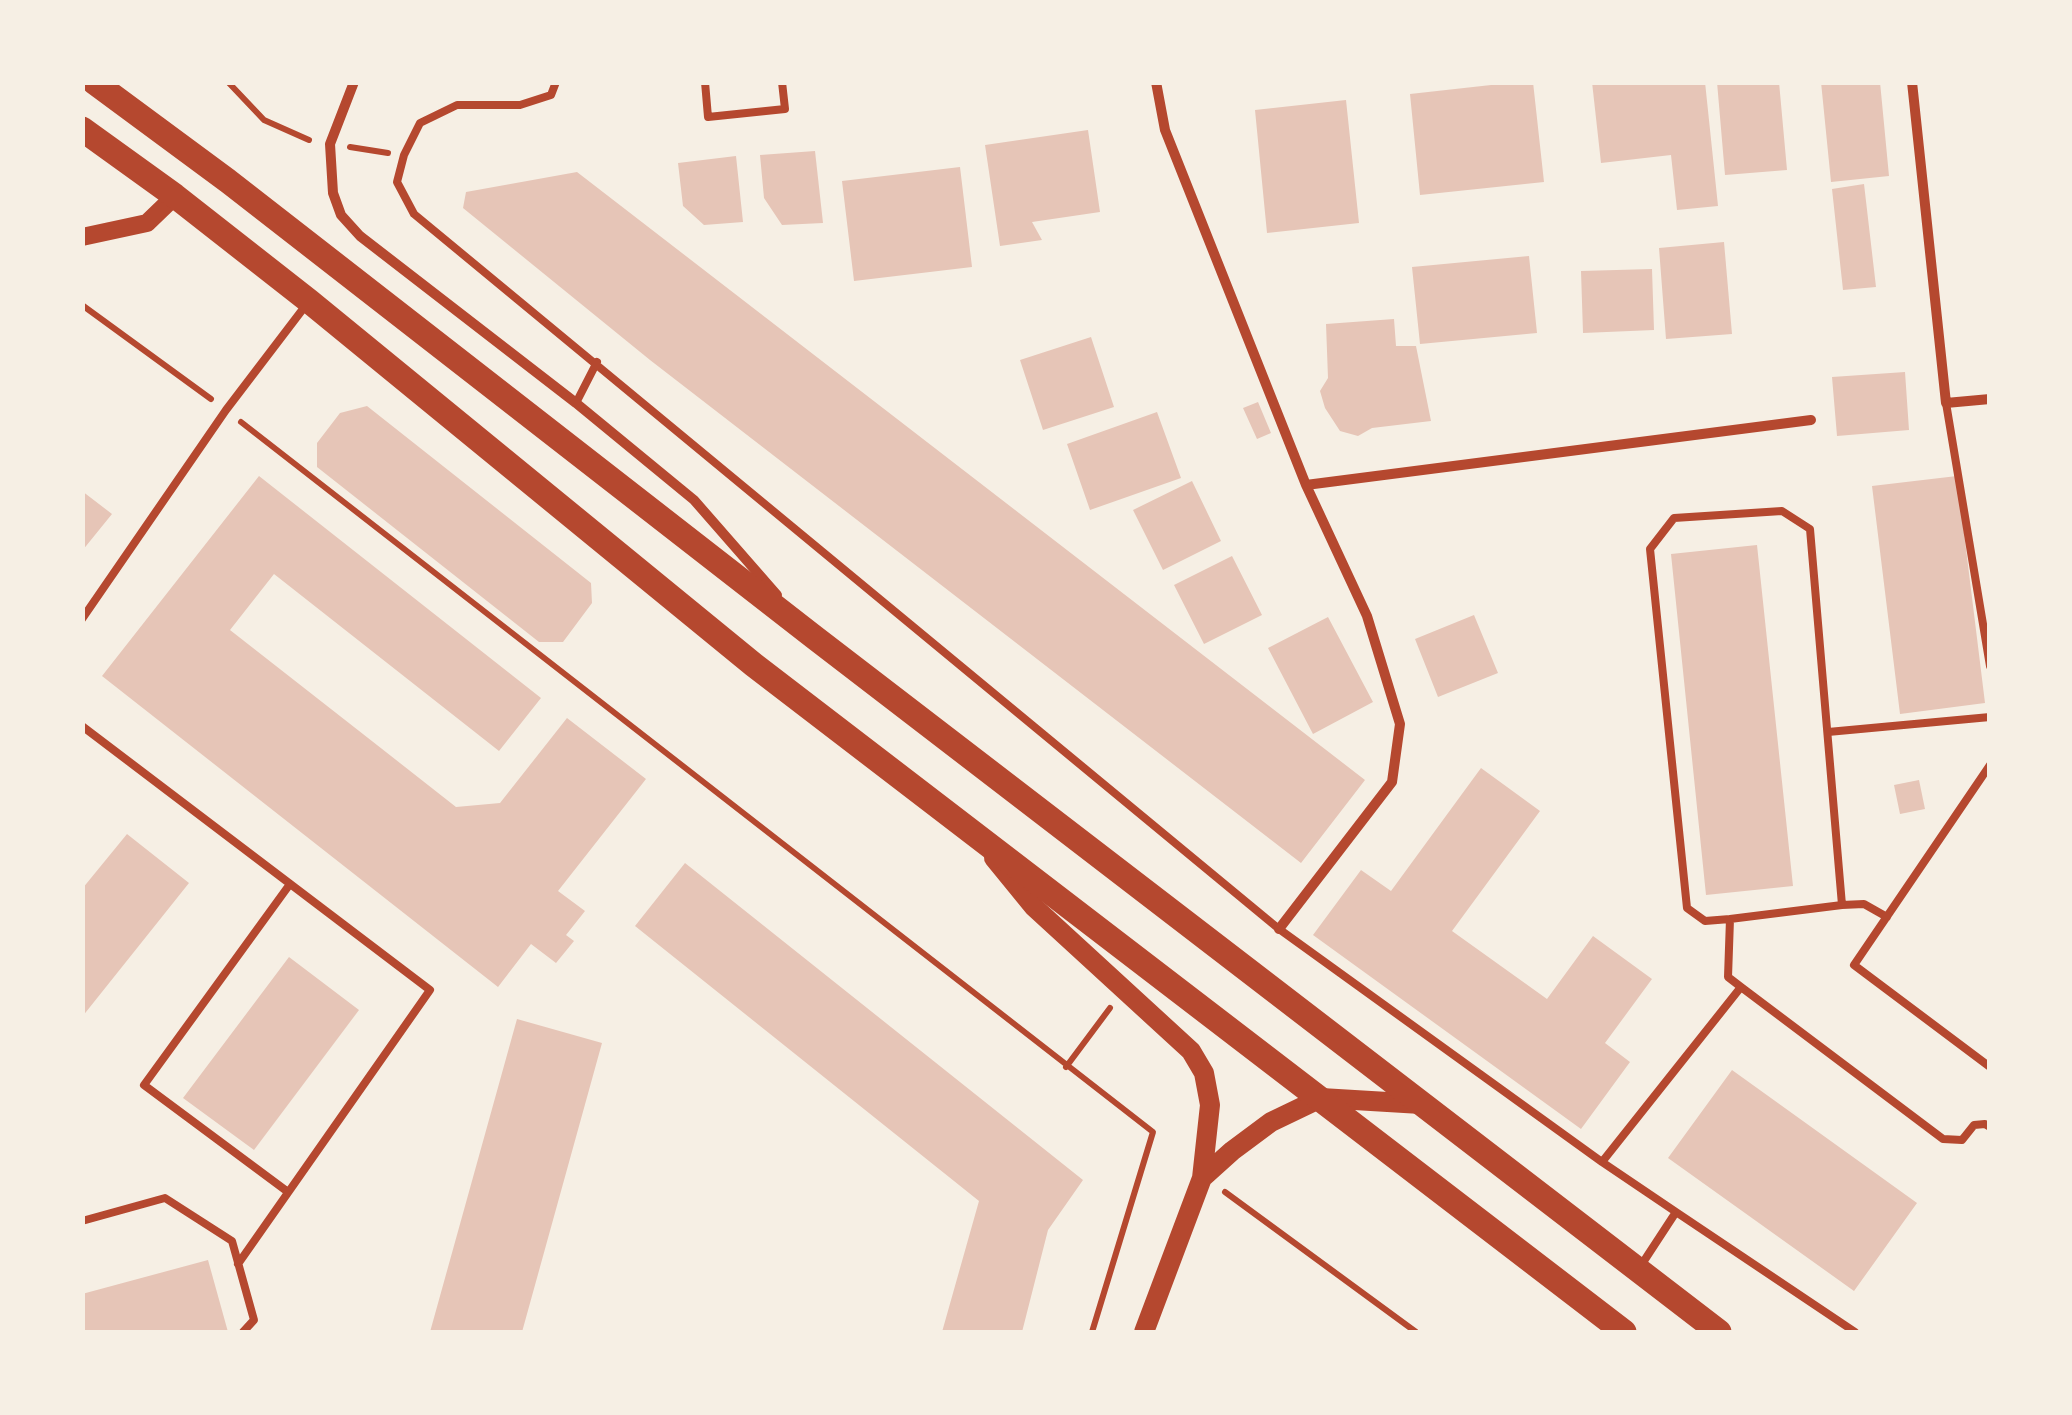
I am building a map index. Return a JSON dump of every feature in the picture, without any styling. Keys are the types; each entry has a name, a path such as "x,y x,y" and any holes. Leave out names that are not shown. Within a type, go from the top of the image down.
{"main road":[{"path":"94,82 1719,1332"},
{"path":"82,129 176,196 309,301 754,665 1624,1332"},
{"path":"176,196 202,162"},
{"path":"977,837 1034,906 1191,1051 1204,1073 1210,1105 1209,1182"},
{"path":"1144,1332 1209,1182 1271,1122 1321,1098 1421,1104"}],"street":[{"path":"354,82 330,144 331,181 342,214 360,236 694,500 814,638"},
{"path":"1156,82 1165,130 1306,485 1367,616 1400,724 1392,782 1279,929"},
{"path":"1912,82 1946,403 1990,399"},
{"path":"82,237 146,223 176,196"},
{"path":"1306,485 1810,420"}],"lane":[{"path":"556,82 551,95 520,105 458,105 420,123 404,155 397,182 414,214 1279,929 1602,1162 1855,1332"},
{"path":"705,82 708,116 785,109 782,82"},
{"path":"82,619 226,410 309,301"},
{"path":"576,403 597,362"},
{"path":"1946,403 1990,666"},
{"path":"1842,905 1810,529 1782,511 1674,518 1650,549 1688,908 1706,921 1864,904 1886,917"},
{"path":"1828,732 1990,717"},
{"path":"82,726 430,990 238,1264"},
{"path":"1990,765 1854,965 1990,1068"},
{"path":"288,1192 144,1085 290,884"},
{"path":"1730,919 1728,977 1943,1139 1962,1140 1974,1126 1990,1127"},
{"path":"1602,1162 1741,987"},
{"path":"82,1220 165,1198 232,1242 254,1320 243,1332"},
{"path":"1637,1270 1676,1212"}],"path":[{"path":"82,305 226,410 1153,1132 1092,1332"},
{"path":"1209,1182 1416,1332"}],"building":[{"path":"1533,82 1544,182 1420,195 1410,94"},
{"path":"1592,82 1705,82 1718,206 1677,210 1671,155 1601,163"},
{"path":"1717,82 1779,82 1787,170 1725,175"},
{"path":"1821,82 1880,82 1889,176 1831,182"},
{"path":"1346,100 1359,223 1267,233 1255,110"},
{"path":"1088,130 1100,212 1032,222 1042,240 1000,246 985,145"},
{"path":"815,151 823,223 782,225 764,198 760,155"},
{"path":"736,156 743,222 704,225 683,206 678,163"},
{"path":"960,167 972,267 854,281 842,181"},
{"path":"577,172 1365,780 1301,863 650,360 463,208 466,192"},
{"path":"1864,184 1876,287 1843,290 1832,189"},
{"path":"1724,242 1732,334 1666,339 1659,248"},
{"path":"1529,256 1537,333 1420,344 1412,267"},
{"path":"1652,269 1654,330 1583,333 1581,271"},
{"path":"1394,319 1396,346 1416,346 1431,421 1372,428 1358,436 1340,431 1325,408 1320,391 1328,378 1326,324"},
{"path":"1091,337 1114,407 1043,430 1020,360"},
{"path":"1905,372 1909,430 1837,436 1832,377"},
{"path":"1258,402 1271,433 1257,439 1243,408"},
{"path":"367,406 591,583 592,603 563,642 539,642 317,467 317,443 340,413"},
{"path":"1157,412 1181,478 1090,510 1067,444"},
{"path":"259,476 541,698 499,751 274,574 230,630 456,807 500,803 567,718 646,779 558,891 585,911 566,935 574,941 556,963 531,944 498,987 102,676"},
{"path":"1957,476 1985,703 1900,714 1872,486"},
{"path":"1192,481 1221,541 1163,570 1133,510"},
{"path":"82,491 112,514 82,551"},
{"path":"1757,545 1793,886 1706,895 1671,554"},
{"path":"1232,556 1262,615 1204,644 1174,585"},
{"path":"1474,615 1498,673 1438,697 1415,639"},
{"path":"1328,617 1373,702 1313,734 1268,648"},
{"path":"1481,768 1540,811 1452,931 1547,999 1593,936 1652,979 1605,1043 1630,1062 1581,1129 1313,935 1361,870 1391,891"},
{"path":"1919,780 1925,809 1900,814 1894,785"},
{"path":"127,834 189,883 82,1017 82,889"},
{"path":"685,863 1083,1180 1048,1230 1022,1332 942,1332 979,1201 635,926"},
{"path":"289,957 359,1010 254,1150 183,1098"},
{"path":"517,1019 602,1043 522,1332 430,1332"},
{"path":"1732,1070 1917,1203 1854,1291 1668,1158"},
{"path":"208,1260 228,1332 82,1332 82,1294"}]}
